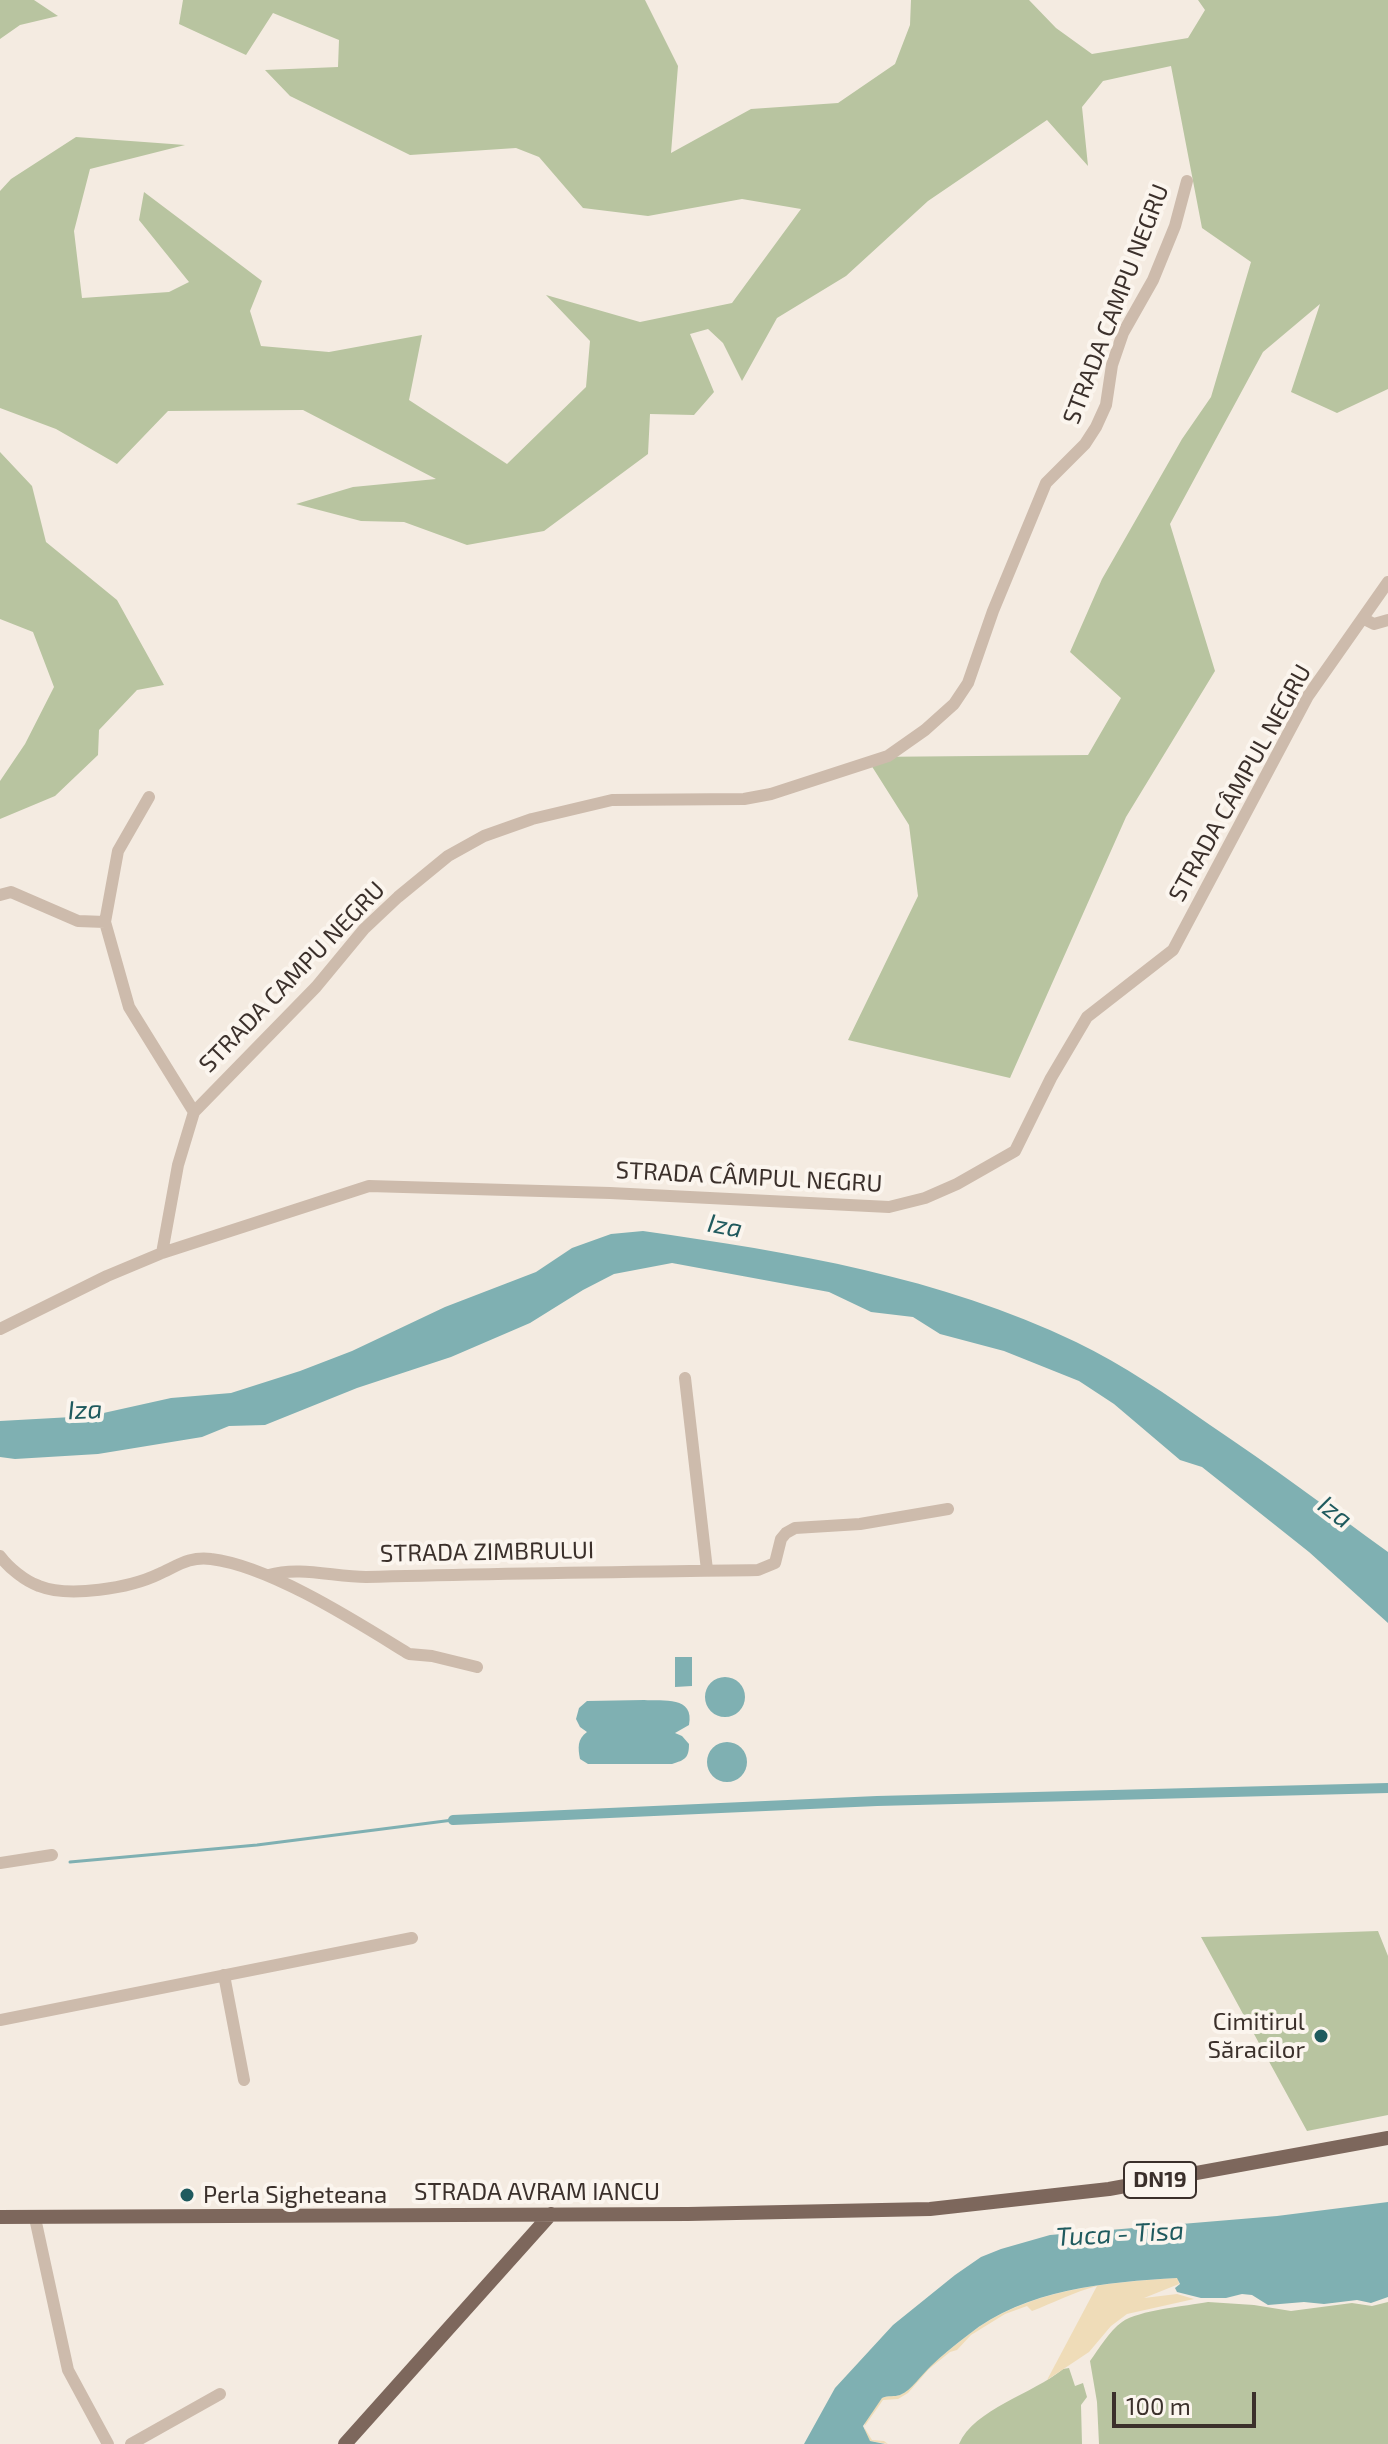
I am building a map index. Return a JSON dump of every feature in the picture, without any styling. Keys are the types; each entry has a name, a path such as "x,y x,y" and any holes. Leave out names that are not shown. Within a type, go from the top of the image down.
{"main road":[{"name":"STRADA AVRAM IANCU","path":"0,2217 930,2209 1109,2189 1388,2138"},
{"path":"345,2444 551,2214"}],"street":[{"name":"STRADA CAMPU NEGRU","path":"162,1253 178,1165 194,1112 316,987 364,929 448,856 532,819 612,800 744,799 771,794 888,756 925,730 954,704 968,683 993,611 1046,483 1085,444 1106,405 1112,365 1123,333 1153,280 1175,226 1187,181"},
{"name":"STRADA CÂMPUL NEGRU","path":"0,1329 107,1276 162,1253 369,1186 610,1193 889,1207 925,1198 957,1184 1015,1151 1051,1078 1087,1017 1173,950 1308,696 1388,582"},
{"path":"1364,619 1374,624 1388,620"},
{"name":"STRADA CAMPU NEGRU","path":"149,797 118,851 105,922 129,1007 194,1112"},
{"path":"0,895 11,892 78,921 105,922"},
{"path":"685,1378 707,1570"},
{"name":"STRADA ZIMBRULUI","path":"269,1575 283,1571 361,1577 758,1570 775,1563 781,1539 795,1528 860,1524 948,1509"},
{"name":"STRADA ZIMBRULUI","path":"0,1556 28,1579 50,1589 103,1589 131,1585 196,1558 224,1561 269,1575 409,1654 477,1667"},
{"path":"0,1863 52,1855"},
{"path":"0,2020 412,1938"},
{"path":"224,1975 244,2080"},
{"path":"35,2218 68,2370 108,2444"},
{"path":"131,2444 220,2394"}],"green space":[{"path":"0,0 34,0 58,16 20,25 0,39"},
{"path":"183,0 645,0 678,66 671,153 751,109 838,103 895,64 910,25 911,0 1029,0 1056,28 1092,54 1188,38 1205,10 1198,0 1388,0 1388,389 1337,413 1291,392 1320,304 1263,352 1170,524 1215,671 1126,817 1010,1078 848,1040 918,896 909,825 866,757 1088,755 1121,698 1070,652 1102,579 1182,439 1211,397 1251,262 1202,228 1171,66 1103,81 1082,107 1088,166 1047,120 928,201 846,276 777,318 742,381 723,343 708,329 690,334 714,392 694,415 650,414 648,454 544,531 467,545 404,522 361,521 296,504 353,487 436,479 303,410 168,411 117,464 56,429 0,408 0,191 11,179 76,137 185,145 90,169 74,231 82,298 169,292 189,282 139,220 144,192 262,281 250,311 261,346 329,352 422,335 409,400 507,464 586,387 590,341 546,295 640,322 732,303 801,209 742,199 648,216 583,208 539,157 516,148 410,155 290,96 265,70 338,67 339,40 273,13 246,55 179,24"},
{"path":"0,452 32,486 46,542 117,600 164,685 137,690 99,730 98,755 55,796 0,819 0,781 25,744 54,687 33,632 0,619"},
{"name":"Cimitirul Săracilor","path":"1378,1931 1388,1956 1388,2115 1307,2131 1201,1937"},
{"path":"1208,2302 1291,2311 1352,2303 1372,2306 1388,2302 1388,2444 1099,2444 1097,2402 1090,2361 1104,2340 1130,2318 1151,2311"},
{"path":"1069,2368 1075,2386 1083,2383 1087,2397 1081,2405 1082,2444 959,2444 977,2421 991,2411"}],"sand":[{"path":"1178,2278 1179,2284 1144,2298 1177,2294 1194,2299 1127,2314 1111,2326 1089,2352 1047,2380 1097,2286 1032,2311 1027,2306 1005,2314 971,2335 957,2350 929,2369 908,2393 898,2399 883,2400 865,2426 870,2413 882,2398 904,2393 931,2365 968,2335 1015,2307 1096,2286"},
{"path":"865,2428 872,2440 888,2444 870,2441"}],"water":[{"path":"643,1231 809,1258 919,1284 1025,1319 1094,1351 1178,1403 1388,1552 1388,1623 1309,1552 1202,1467 1180,1460 1114,1404 1079,1381 1004,1351 940,1334 913,1317 871,1312 829,1292 672,1263 614,1274 530,1323 451,1357 357,1388 265,1425 229,1426 202,1437 98,1454 15,1459 0,1457 0,1421 90,1416 171,1398 231,1393 352,1351 445,1307 536,1272 572,1248 611,1234"},
{"path":"675,1657 692,1657 692,1686 675,1687"},
{"path":"725,1677 739,1683 745,1697 739,1711 725,1717 711,1711 705,1697 711,1683"},
{"path":"587,1701 676,1702 687,1709 689,1725 675,1733 689,1744 685,1758 672,1764 588,1764 580,1759 579,1744 587,1732 576,1719 579,1708"},
{"path":"727,1742 741,1748 747,1762 741,1776 727,1782 713,1776 707,1762 713,1748"},
{"name":"Тиса - Tisa","path":"1388,2202 1388,2297 1371,2303 1357,2300 1268,2305 1252,2295 1201,2298 1177,2292 1175,2288 1180,2284 1177,2278 1123,2282 1068,2291 1015,2307 990,2320 944,2354 904,2393 882,2398 863,2426 870,2441 885,2444 804,2444 835,2388 893,2325 981,2257 1050,2235 1277,2216"}],"waterway":[{"path":"453,1820 877,1801 1388,1788"},
{"path":"70,1862 257,1845 453,1820"}],"place":[{"name":"Cimitirul Săracilor","path":"1321,2036"},
{"name":"Perla Sigheteana","path":"187,2195"}],"water label":[{"name":"Iza","path":"725,1226"},
{"name":"Iza","path":"85,1410"},
{"name":"Iza","path":"1335,1512"}]}
